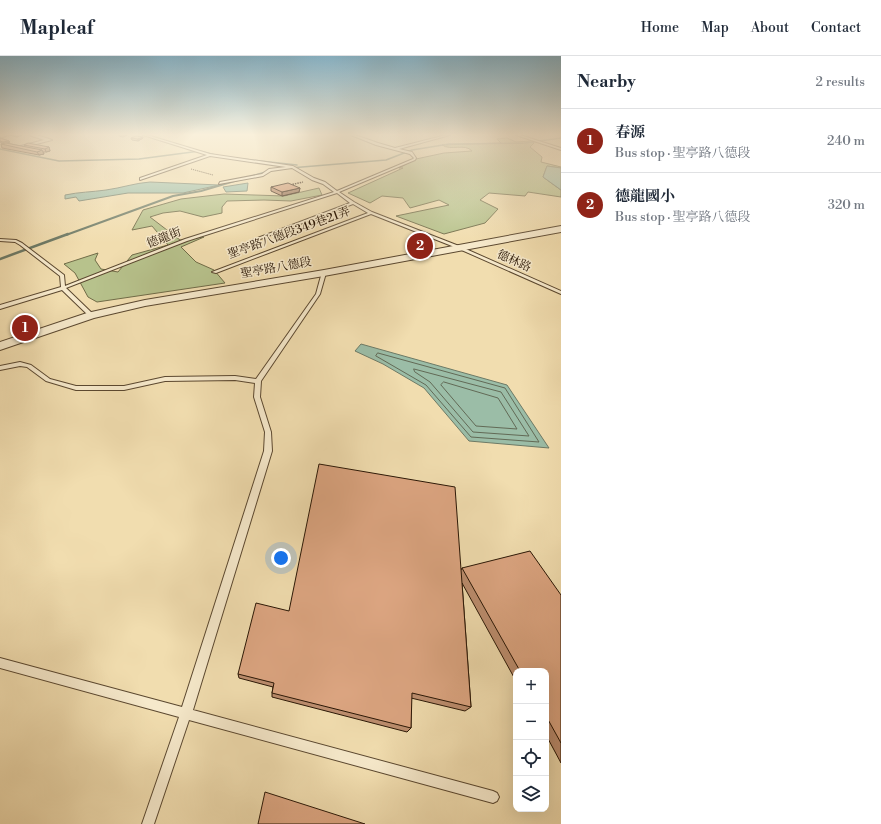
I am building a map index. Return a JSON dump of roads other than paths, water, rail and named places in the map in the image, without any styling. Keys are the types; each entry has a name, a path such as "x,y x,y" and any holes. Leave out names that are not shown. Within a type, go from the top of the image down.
{"street":[{"name":"聖亭路八德段","path":"0,346 91,315 145,303 324,273 561,229"}],"lane":[{"path":"141,179 166,171"},
{"path":"220,183 262,175 269,171"},
{"name":"德林路","path":"300,171 313,179 324,183 353,203 371,213 458,247 561,293"},
{"name":"德龍街","path":"0,307 63,288 186,240 336,192 388,171"},
{"path":"254,240 353,203"},
{"name":"聖亭路八德段349巷21弄","path":"214,272 371,213"},
{"path":"0,240 16,241 62,276 63,288 91,315"},
{"path":"148,824 186,713 268,451 268,432 257,397 258,381 318,294 324,273"},
{"path":"0,368 20,364 29,366 48,380 76,388 124,388 165,379 235,378 258,381"},
{"path":"0,663 493,796"}],"water":[{"path":"545,171 561,171 561,190 543,177"},
{"path":"150,182 219,185 183,193 128,193 79,201 76,197 65,199 65,195 75,193 106,190"},
{"path":"248,183 247,191 226,192 223,187"},
{"path":"361,344 507,385 549,448 469,441 424,388 383,364 355,351"}],"waterway":[{"path":"245,178 269,171"},
{"path":"66,235 173,196 201,191 238,180"},
{"path":"0,259 68,234"}],"place":[{"name":"德龍國小","path":"420,246"},
{"name":"春源","path":"25,328"}]}
